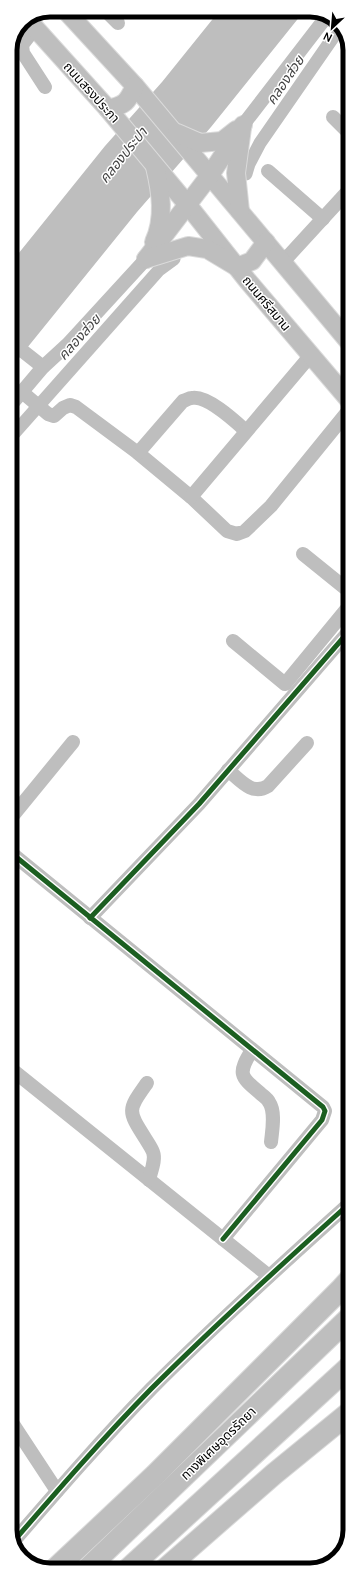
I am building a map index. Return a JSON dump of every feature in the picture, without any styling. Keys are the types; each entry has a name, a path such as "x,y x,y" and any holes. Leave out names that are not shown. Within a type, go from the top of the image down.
{"highway":[{"path":"61,1563 155,1475 343,1288"},
{"name":"ทางพิเศษอุดรรัถยา","path":"93,1563 343,1324"},
{"path":"135,1563 343,1372"},
{"path":"172,1563 274,1474 343,1418"}],"main road":[{"path":"77,17 174,131 196,148 210,175 343,335"},
{"name":"ถนนสรงประภา","path":"31,24 108,109 154,164 164,185 187,204"},
{"path":"108,109 122,106 129,98 140,91"},
{"path":"196,148 222,141 242,125"},
{"path":"146,259 210,175 242,125"},
{"path":"240,211 236,173 242,125"},
{"path":"146,259 157,235 164,185"},
{"name":"ถนนศรีสมาน","path":"187,204 237,267 343,392"},
{"path":"146,259 188,246 207,249 237,267 252,261 266,242"}],"street":[{"path":"112,17 118,23"},
{"path":"31,24 22,45 23,53 44,87"},
{"path":"242,125 331,24"},
{"path":"333,117 343,127"},
{"path":"268,171 323,219"},
{"path":"283,262 343,197"},
{"path":"32,401 43,367 68,344 146,259"},
{"path":"17,347 43,367"},
{"path":"191,497 311,356"},
{"path":"138,453 183,401 193,397 203,399 223,411 246,431"},
{"path":"17,404 32,401"},
{"path":"32,401 48,414 54,416 63,408 70,405 76,407 138,453 191,497 227,531 237,534 245,531 270,506 343,418"},
{"path":"303,554 343,586"},
{"path":"233,641 285,684 343,614"},
{"path":"90,918 199,804 343,638"},
{"path":"17,810 73,742"},
{"path":"228,770 250,788 262,790 268,786 308,743"},
{"path":"17,858 323,1107 325,1111 322,1120 223,1239"},
{"path":"252,1050 242,1068 242,1075 249,1084 270,1103 272,1111 271,1142"},
{"path":"17,1074 269,1276"},
{"path":"147,1083 134,1102 132,1108 133,1120 154,1153 150,1180"},
{"path":"18,1536 57,1491 150,1390 269,1276 343,1209"},
{"path":"17,1430 57,1491"}],"water":[{"name":"คลองประปา","path":"214,17 299,17 211,127 137,212 17,360 17,255 105,146 162,82"}],"waterway":[{"name":"คลองส่วย","path":"246,174 249,164 260,143 337,31"},
{"name":"คลองส่วย","path":"17,430 159,270 174,259"}],"cycle path":[{"path":"90,918 199,804 343,638"},
{"path":"17,858 323,1107 325,1111 322,1120 223,1239"},
{"path":"18,1536 98,1445 151,1389 249,1295 343,1209"}]}
